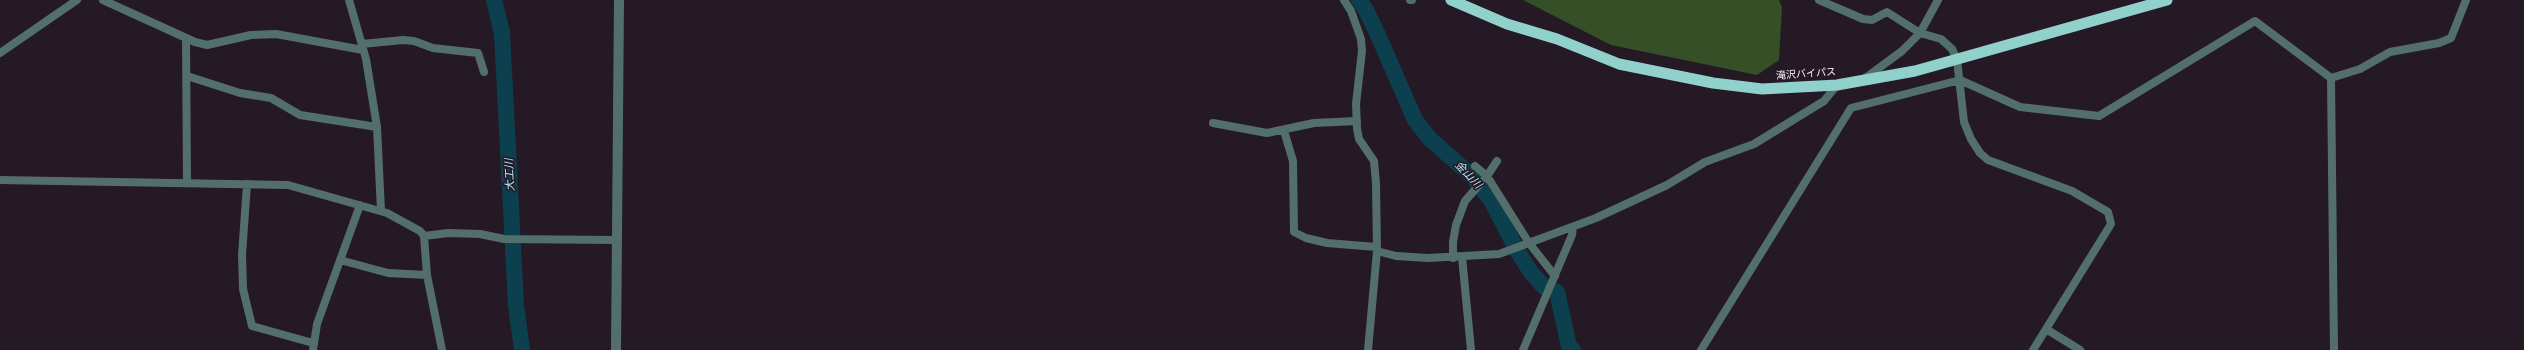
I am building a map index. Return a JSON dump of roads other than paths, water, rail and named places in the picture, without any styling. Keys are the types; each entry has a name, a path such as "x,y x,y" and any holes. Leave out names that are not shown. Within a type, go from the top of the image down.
{"highway":[{"name":"滝沢バイパス","path":"1451,0 1507,24 1557,39 1619,64 1713,84 1762,88 1837,85 1861,82 1957,60 2166,0"}],"street":[{"path":"103,0 207,46 251,35 276,34 362,47 403,40 414,41 433,48 478,53 484,72"},
{"path":"349,0 362,47 377,127 381,211"},
{"path":"616,350 619,0"},
{"path":"1344,0 1351,11 1361,39 1362,51 1356,104 1359,139 1375,166 1377,249 1368,350"},
{"path":"1819,0 1863,19 1872,20 1887,12 1920,33 1941,39 1952,49 1957,60 1960,80 1960,101 1964,122 1971,139 1980,152 1988,160 2072,191 2108,212 2111,217 2111,224 2033,350"},
{"path":"1861,82 1902,51 1920,33 1938,0"},
{"path":"2331,78 2360,69 2390,52 2439,43 2451,38 2466,0"},
{"path":"0,53 74,1"},
{"path":"1701,350 1851,108 1960,80 2020,107 2099,116 2255,21 2331,78"},
{"path":"186,38 187,182"},
{"path":"187,76 240,92 271,98 300,115 377,127"},
{"path":"2331,78 2334,350"},
{"path":"1284,131 1293,161 1294,232 1310,240 1327,244 1377,249 1410,258 1500,254 1573,227 1667,185 1705,162 1760,140 1824,101 1837,85"},
{"path":"1213,123 1256,133 1284,131 1314,123 1357,121"},
{"path":"1471,350 1457,257 1453,242 1456,225 1465,200 1487,176 1497,161"},
{"path":"1475,166 1487,176 1529,244 1555,276"},
{"path":"0,180 187,182 296,186 381,211 420,231 424,236 427,275 442,350"},
{"path":"247,184 242,255 243,289 252,326 314,347 317,324 360,205"},
{"path":"1523,350 1572,235 1573,227"},
{"path":"424,236 448,233 480,234 504,239 617,240"},
{"path":"340,260 388,273 427,275"},
{"path":"2046,329 2080,350"}],"waterway":[{"name":"大工川","path":"494,0 502,33 516,305 522,350"},
{"name":"金山川","path":"1359,0 1366,10 1378,35 1415,120 1430,139 1472,176 1491,200 1518,252 1530,271 1544,287 1557,292 1569,346 1573,350"}]}
